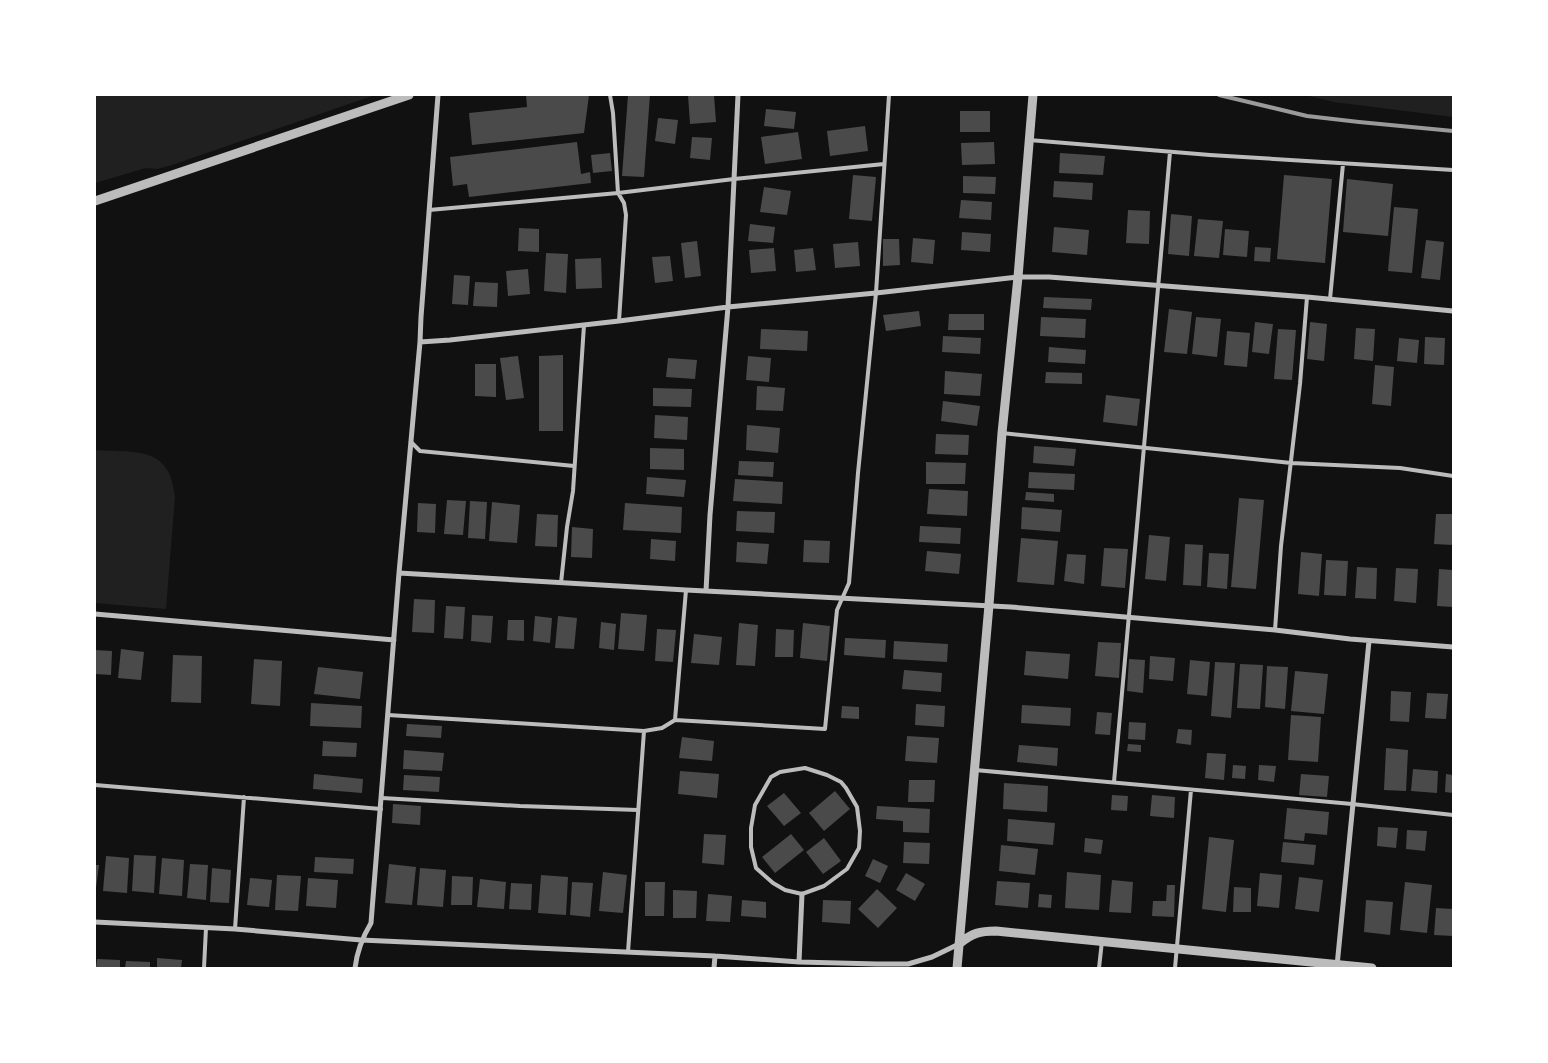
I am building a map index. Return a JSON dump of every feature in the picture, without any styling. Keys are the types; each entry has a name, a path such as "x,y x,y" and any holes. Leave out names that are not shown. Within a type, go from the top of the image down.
{"street":[{"path":"95,202 410,95"},
{"path":"355,968 361,940 371,923 399,573 420,342 438,95"},
{"path":"706,591 710,515 728,307 738,95"},
{"path":"957,968 1002,433 1018,277 1033,95"},
{"path":"420,342 584,325 728,307 1018,277 1049,277 1307,297 1453,311"},
{"path":"399,573 989,605 1275,630 1369,641 1453,647"},
{"path":"95,614 394,640"},
{"path":"1337,966 1369,641"},
{"path":"799,965 802,894"},
{"path":"95,922 235,929 361,940 715,956 799,965 908,964 932,957 981,931 996,931 1372,968"},
{"path":"714,968 715,956"}],"lane":[{"path":"610,95 613,113 618,193 624,203 626,215 619,321"},
{"path":"388,715 644,731 662,728 675,720 825,729 837,610 849,583 858,463 876,293 889,95"},
{"path":"1029,140 1170,152 1453,170"},
{"path":"1114,782 1170,152"},
{"path":"429,210 618,193 884,164"},
{"path":"1330,299 1343,164"},
{"path":"1275,630 1281,546 1301,375 1307,297"},
{"path":"561,583 573,491 584,325"},
{"path":"1002,433 1291,463 1400,468 1453,476"},
{"path":"411,442 420,451 574,466"},
{"path":"675,720 686,590"},
{"path":"628,952 644,731"},
{"path":"805,768 827,775 840,782 846,788 857,807 860,831 859,848 847,870 824,886 802,894 786,890 773,883 756,868 751,847 751,828 755,805 771,777 780,772 805,768"},
{"path":"974,770 1352,804 1453,815"},
{"path":"95,785 381,809"},
{"path":"1175,968 1191,790"},
{"path":"235,929 244,797"},
{"path":"382,798 520,806 638,810"},
{"path":"204,968 206,928"},
{"path":"1099,968 1102,941"}],"shaded area":[{"path":"95,95 375,95 172,165 157,169 146,168 95,183"},
{"path":"1305,95 1453,95 1453,117 1334,102"},
{"path":"95,450 137,452 148,455 158,460 166,468 172,480 175,497 166,609 95,603"}],"building":[{"path":"526,95 589,95 584,133 472,145 469,113 527,107"},
{"path":"628,95 650,95 644,177 622,176"},
{"path":"688,95 714,95 716,122 690,124"},
{"path":"766,109 796,112 794,129 764,126"},
{"path":"960,111 990,111 990,132 960,132"},
{"path":"658,118 678,120 675,144 655,141"},
{"path":"865,126 868,151 830,156 827,131"},
{"path":"798,132 802,159 765,164 761,137"},
{"path":"692,137 712,138 710,160 690,158"},
{"path":"577,142 581,174 590,172 591,183 469,197 467,184 453,186 450,157"},
{"path":"994,142 995,164 962,165 961,143"},
{"path":"610,153 612,171 593,173 591,155"},
{"path":"1060,153 1105,156 1103,175 1059,173"},
{"path":"853,175 876,177 872,221 849,219"},
{"path":"1284,175 1332,179 1325,263 1277,259"},
{"path":"963,176 996,177 995,194 963,193"},
{"path":"1347,179 1393,184 1388,236 1343,232"},
{"path":"1054,181 1093,183 1092,200 1053,197"},
{"path":"764,187 791,191 787,215 760,212"},
{"path":"961,200 992,202 991,220 959,218"},
{"path":"1394,207 1418,209 1412,273 1388,271"},
{"path":"1128,210 1150,211 1149,244 1126,243"},
{"path":"1171,214 1192,216 1189,256 1168,254"},
{"path":"1198,219 1223,221 1219,258 1194,256"},
{"path":"750,224 775,227 773,243 748,241"},
{"path":"1054,227 1089,230 1087,255 1052,252"},
{"path":"519,228 539,229 539,252 518,251"},
{"path":"1225,229 1249,231 1247,257 1223,255"},
{"path":"962,232 991,234 990,252 961,250"},
{"path":"913,238 935,240 933,264 911,262"},
{"path":"883,239 899,239 900,265 883,266"},
{"path":"1426,240 1444,242 1440,280 1421,278"},
{"path":"697,241 701,276 685,278 681,243"},
{"path":"858,242 860,266 835,268 833,244"},
{"path":"1255,247 1271,248 1270,262 1254,261"},
{"path":"774,248 776,271 751,273 749,250"},
{"path":"813,248 816,270 796,272 794,250"},
{"path":"546,253 568,254 566,293 544,291"},
{"path":"670,256 673,281 655,283 652,257"},
{"path":"601,258 602,288 576,289 575,259"},
{"path":"528,269 530,294 508,296 506,271"},
{"path":"454,275 470,276 468,305 452,304"},
{"path":"475,282 498,283 497,307 473,306"},
{"path":"1044,297 1092,299 1091,310 1043,308"},
{"path":"1169,309 1192,312 1187,354 1164,352"},
{"path":"919,311 921,326 886,331 883,315"},
{"path":"949,314 984,314 984,330 948,330"},
{"path":"1041,317 1086,319 1085,338 1040,336"},
{"path":"1196,317 1221,319 1217,357 1192,354"},
{"path":"1255,322 1273,324 1269,354 1252,352"},
{"path":"1310,322 1327,324 1324,361 1307,359"},
{"path":"1356,328 1375,329 1373,361 1354,359"},
{"path":"761,329 808,331 807,351 760,349"},
{"path":"1278,329 1296,330 1292,380 1274,379"},
{"path":"1227,331 1250,333 1247,367 1224,365"},
{"path":"943,336 981,338 980,354 942,352"},
{"path":"1425,337 1445,338 1444,365 1424,364"},
{"path":"1399,338 1419,340 1417,363 1397,361"},
{"path":"1049,347 1086,350 1085,364 1048,362"},
{"path":"563,355 563,431 539,431 539,356"},
{"path":"518,356 524,398 506,400 500,358"},
{"path":"748,356 771,358 769,382 746,380"},
{"path":"668,358 697,360 695,379 666,377"},
{"path":"475,364 496,364 496,397 475,396"},
{"path":"1375,365 1394,367 1391,406 1372,404"},
{"path":"945,371 982,374 980,396 944,394"},
{"path":"1046,372 1082,373 1082,384 1045,383"},
{"path":"757,386 785,388 783,411 756,410"},
{"path":"653,388 692,389 691,407 653,406"},
{"path":"1106,395 1140,399 1137,426 1103,422"},
{"path":"943,401 980,406 977,426 941,421"},
{"path":"655,415 688,417 687,440 654,438"},
{"path":"747,425 780,428 778,453 746,450"},
{"path":"936,434 969,435 968,455 935,454"},
{"path":"1034,446 1076,449 1074,466 1033,463"},
{"path":"650,448 684,449 684,470 650,469"},
{"path":"739,461 774,462 773,477 738,475"},
{"path":"926,462 966,463 965,484 926,484"},
{"path":"1029,472 1075,474 1074,490 1028,488"},
{"path":"647,477 686,480 684,497 646,494"},
{"path":"735,479 783,482 782,504 733,501"},
{"path":"929,489 968,491 967,516 927,514"},
{"path":"1026,492 1054,494 1054,502 1025,500"},
{"path":"1239,498 1264,500 1256,589 1231,587"},
{"path":"447,500 466,501 463,535 444,534"},
{"path":"470,501 487,502 485,539 468,538"},
{"path":"492,502 520,505 517,543 489,541"},
{"path":"418,503 436,504 435,533 417,532"},
{"path":"625,503 682,507 681,533 623,530"},
{"path":"1022,507 1062,510 1060,532 1021,529"},
{"path":"737,511 775,512 774,533 736,531"},
{"path":"537,514 558,515 557,547 535,546"},
{"path":"1436,514 1453,514 1453,545 1434,544"},
{"path":"920,526 961,528 960,544 919,542"},
{"path":"572,527 593,529 592,558 571,557"},
{"path":"1149,535 1170,537 1166,581 1145,579"},
{"path":"1021,538 1058,541 1054,585 1017,582"},
{"path":"651,539 676,541 675,561 650,559"},
{"path":"804,540 830,541 829,563 803,562"},
{"path":"737,542 769,544 767,564 736,562"},
{"path":"1185,544 1203,545 1201,586 1183,585"},
{"path":"1104,548 1128,549 1125,588 1101,586"},
{"path":"927,551 961,554 959,574 925,571"},
{"path":"1301,552 1322,554 1319,596 1298,594"},
{"path":"1209,553 1229,554 1227,589 1207,587"},
{"path":"1067,554 1086,555 1084,584 1064,581"},
{"path":"1326,560 1348,561 1346,596 1324,595"},
{"path":"1357,567 1377,568 1376,599 1355,598"},
{"path":"1396,568 1418,569 1416,603 1394,601"},
{"path":"1439,569 1453,570 1453,607 1437,606"},
{"path":"414,599 435,600 434,633 412,632"},
{"path":"446,606 465,607 463,639 444,638"},
{"path":"621,613 647,615 644,651 618,649"},
{"path":"472,615 493,616 491,643 471,641"},
{"path":"535,616 552,618 550,643 533,641"},
{"path":"558,616 577,618 574,649 555,648"},
{"path":"508,620 524,620 524,641 507,640"},
{"path":"601,622 616,624 614,650 599,648"},
{"path":"739,623 758,625 755,666 736,665"},
{"path":"803,623 830,626 827,661 800,658"},
{"path":"657,629 676,630 673,662 655,661"},
{"path":"776,629 794,630 793,657 775,657"},
{"path":"694,634 722,637 719,665 691,663"},
{"path":"845,638 886,640 885,658 844,655"},
{"path":"894,641 948,644 947,662 893,659"},
{"path":"1098,642 1121,643 1119,678 1095,676"},
{"path":"121,649 144,652 141,680 118,678"},
{"path":"95,650 112,651 111,675 95,674"},
{"path":"1026,651 1070,654 1068,679 1024,675"},
{"path":"173,655 202,656 201,703 171,702"},
{"path":"1150,656 1175,658 1173,681 1149,679"},
{"path":"254,659 282,661 280,706 251,704"},
{"path":"1129,659 1145,660 1143,693 1127,691"},
{"path":"1190,660 1210,662 1207,696 1187,694"},
{"path":"1215,662 1235,663 1231,718 1211,716"},
{"path":"1240,664 1263,665 1260,709 1237,708"},
{"path":"1267,666 1288,667 1285,709 1265,707"},
{"path":"318,667 363,672 360,699 314,694"},
{"path":"904,670 942,673 941,692 902,689"},
{"path":"1295,671 1328,674 1324,714 1291,711"},
{"path":"1391,691 1411,692 1409,722 1390,721"},
{"path":"1427,693 1448,694 1446,719 1425,718"},
{"path":"311,703 362,706 361,728 310,726"},
{"path":"916,704 945,706 944,727 915,725"},
{"path":"1022,705 1071,708 1070,726 1021,723"},
{"path":"842,706 859,707 859,719 841,718"},
{"path":"1097,712 1112,713 1110,735 1095,734"},
{"path":"1291,715 1321,717 1318,762 1288,760"},
{"path":"1129,722 1146,723 1145,740 1128,739"},
{"path":"407,724 442,726 441,738 406,736"},
{"path":"1178,729 1192,730 1191,745 1176,743"},
{"path":"907,736 939,738 937,763 905,761"},
{"path":"682,737 714,741 712,761 679,758"},
{"path":"323,741 357,743 356,757 322,756"},
{"path":"1128,744 1141,745 1141,752 1127,751"},
{"path":"1019,745 1058,748 1057,766 1017,762"},
{"path":"1386,748 1408,750 1406,791 1384,790"},
{"path":"404,750 444,753 442,771 403,769"},
{"path":"1207,753 1226,754 1224,780 1205,778"},
{"path":"1233,765 1246,766 1245,779 1232,778"},
{"path":"1259,765 1276,766 1274,782 1258,780"},
{"path":"1413,769 1438,771 1437,793 1411,791"},
{"path":"680,771 719,774 717,798 678,794"},
{"path":"314,774 363,779 362,793 313,789"},
{"path":"1301,774 1329,776 1327,797 1299,795"},
{"path":"1446,774 1453,775 1453,793 1445,792"},
{"path":"404,775 440,777 439,792 403,790"},
{"path":"909,780 935,780 934,802 908,802"},
{"path":"1004,783 1048,786 1047,812 1003,809"},
{"path":"835,791 850,809 824,831 809,813"},
{"path":"784,793 801,813 784,826 767,806"},
{"path":"1112,795 1128,796 1127,811 1111,810"},
{"path":"1152,795 1175,797 1174,818 1150,816"},
{"path":"393,804 421,806 420,825 392,823"},
{"path":"877,806 930,809 929,833 903,832 903,821 876,819"},
{"path":"1287,808 1329,812 1327,835 1305,833 1304,841 1284,839"},
{"path":"1008,819 1055,823 1053,845 1007,841"},
{"path":"1378,827 1398,828 1396,848 1377,846"},
{"path":"1407,830 1427,831 1425,851 1406,849"},
{"path":"704,834 726,835 724,865 702,863"},
{"path":"791,834 804,850 775,873 762,857"},
{"path":"1209,837 1234,840 1226,912 1202,909"},
{"path":"824,838 841,861 823,874 806,852"},
{"path":"1085,838 1103,840 1101,854 1084,852"},
{"path":"904,842 930,843 929,864 903,863"},
{"path":"1283,842 1316,845 1314,865 1281,862"},
{"path":"1001,845 1038,849 1035,875 999,871"},
{"path":"134,855 156,856 154,893 132,891"},
{"path":"106,856 129,858 127,893 103,891"},
{"path":"315,857 354,859 353,874 314,872"},
{"path":"162,858 184,860 182,896 159,894"},
{"path":"873,859 888,866 880,883 865,876"},
{"path":"190,864 208,865 206,900 187,898"},
{"path":"389,864 416,867 412,905 385,903"},
{"path":"95,865 99,865 96,888 95,888"},
{"path":"212,868 231,870 229,903 210,902"},
{"path":"420,868 446,870 443,907 417,905"},
{"path":"603,872 627,875 623,913 599,911"},
{"path":"1067,872 1101,875 1099,910 1065,908"},
{"path":"906,873 925,884 915,901 896,890"},
{"path":"1260,873 1282,875 1279,908 1257,906"},
{"path":"277,875 301,876 298,911 275,910"},
{"path":"541,875 568,877 566,915 538,913"},
{"path":"452,876 473,877 472,905 451,905"},
{"path":"1299,877 1323,880 1319,912 1295,909"},
{"path":"250,878 272,880 269,907 247,905"},
{"path":"308,878 338,880 336,908 306,906"},
{"path":"480,879 506,882 504,909 477,907"},
{"path":"1112,880 1133,882 1131,913 1109,912"},
{"path":"997,881 1030,883 1028,908 995,905"},
{"path":"572,882 593,883 590,917 570,915"},
{"path":"645,882 665,882 664,916 645,916"},
{"path":"1405,882 1432,885 1427,933 1400,930"},
{"path":"511,883 532,884 531,910 509,909"},
{"path":"1167,885 1175,885 1174,917 1152,916 1153,901 1166,901"},
{"path":"1234,887 1251,888 1251,912 1233,912"},
{"path":"877,889 897,908 878,928 858,909"},
{"path":"673,890 697,891 696,918 673,918"},
{"path":"708,894 732,896 730,922 706,921"},
{"path":"1039,894 1052,895 1051,908 1038,907"},
{"path":"742,900 766,902 766,918 741,916"},
{"path":"823,900 851,901 850,924 822,922"},
{"path":"1366,900 1393,902 1390,935 1364,932"},
{"path":"1436,908 1453,909 1453,936 1434,935"},
{"path":"157,958 182,960 181,968 157,968"},
{"path":"97,959 120,960 120,968 96,968"},
{"path":"126,961 150,962 150,968 125,968"}],"railway":[{"path":"1219,95 1307,116 1453,131"}]}
